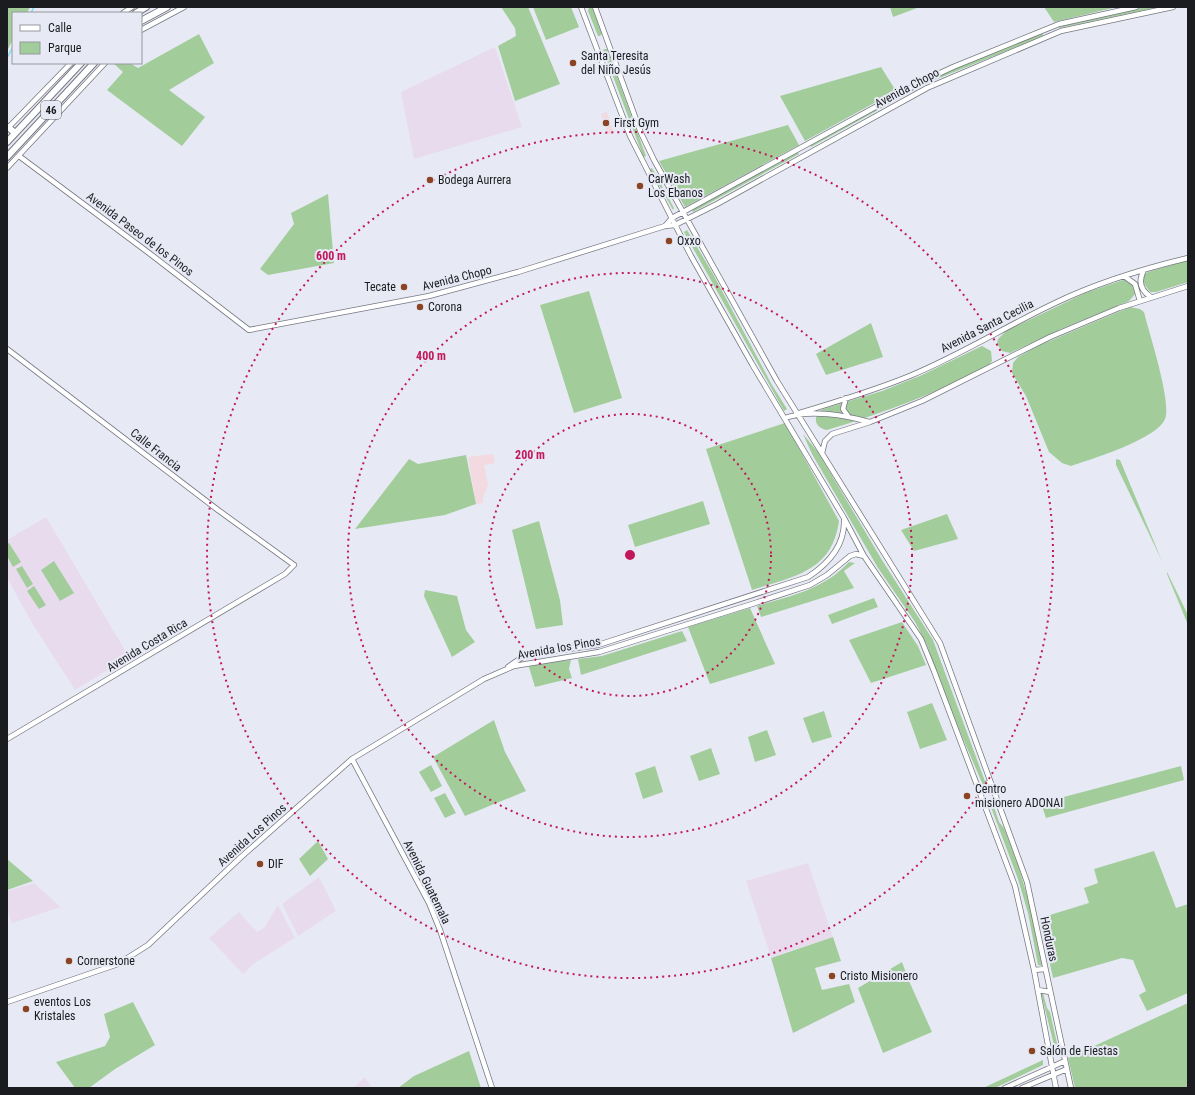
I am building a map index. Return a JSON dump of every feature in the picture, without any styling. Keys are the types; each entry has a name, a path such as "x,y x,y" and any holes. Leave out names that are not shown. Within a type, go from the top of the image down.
{"main road":[{"path":"142,20 167,7"},
{"name":"46","path":"7,142 80,64"},
{"name":"46","path":"7,157 54,112 93,64"},
{"path":"8,128 15,133"}],"street":[{"path":"142,29 184,7"},
{"name":"Honduras","path":"581,7 630,136 675,225 748,358 844,518 864,556 921,639 1015,886 1034,970 1056,1088"},
{"path":"595,7 641,133 682,213 796,414 822,453 898,579 940,643 981,755 982,766 990,788 987,791 979,792"},
{"name":"Avenida Chopo","path":"665,226 672,218 923,81 953,67 1059,24 1136,7"},
{"name":"Avenida Chopo","path":"249,330 429,296 511,274 665,226 675,225 927,88 956,74 1061,31 1173,7"},
{"path":"8,128 70,64"},
{"path":"7,168 19,156 54,112 103,64"},
{"name":"Avenida Paseo de los Pinos","path":"19,156 249,330"},
{"name":"Avenida Santa Cecilia","path":"785,418 912,375 1054,303 1104,282 1188,258"},
{"path":"1144,270 1141,277 1141,285 1145,292 1151,297"},
{"path":"1124,276 1135,284 1140,301"},
{"path":"822,453 825,441 832,434 870,422 951,388 1050,337 1140,301 1188,286"},
{"name":"Calle Francia","path":"7,349 218,510 294,565"},
{"path":"846,398 843,410 848,416"},
{"path":"796,414 848,416 870,422"},
{"name":"Avenida los Pinos","path":"507,668 512,662 531,654 598,645 808,577 830,561 845,530 844,518"},
{"name":"Avenida los Pinos","path":"507,668 599,652 810,585 827,575 850,556 856,554 864,556"},
{"name":"Avenida Costa Rica","path":"7,740 285,574 294,565"},
{"path":"822,568 827,575"},
{"name":"Avenida Los Pinos","path":"7,1002 118,964 132,956 148,945 240,858 352,759 484,679 507,668"},
{"name":"Honduras","path":"981,755 1027,882 1071,1088"},
{"name":"Avenida Guatemala","path":"352,759 429,904 440,930 492,1088"},
{"path":"1034,970 1045,969"},
{"path":"1038,990 1050,992"},
{"path":"1005,1088 1065,1061"},
{"path":"1022,1088 1067,1069"}],"shaded area":[{"path":"495,47 522,127 414,159 401,92"},
{"path":"607,112 614,133 608,134 601,114"},
{"path":"493,454 495,463 484,465 488,485 483,497 483,503 476,504 468,457"},
{"path":"46,517 129,657 75,690 32,623 7,578 7,540"},
{"path":"808,863 833,937 771,957 746,881"},
{"path":"319,877 336,911 298,936 282,904"},
{"path":"34,883 61,907 12,923 7,909 7,891"},
{"path":"278,905 295,938 253,964 243,974 209,938 239,912 257,932 264,928"},
{"path":"365,1077 372,1088 353,1088"}],"green space":[{"path":"7,7 30,7 28,12 12,12 12,41 7,51"},
{"path":"501,7 528,7 560,84 515,101 498,46 516,36 515,28"},
{"path":"533,7 571,7 579,27 546,40"},
{"path":"589,7 592,7 602,34 600,36 598,36 588,11"},
{"path":"890,7 920,7 893,17"},
{"path":"1044,7 1117,7 1054,22"},
{"path":"1145,7 1159,7 1059,28 1057,25"},
{"path":"1042,32 1043,36 932,81 930,78"},
{"path":"199,34 214,63 169,90 205,117 182,146 107,90 123,72 114,64 132,64 138,68"},
{"path":"607,49 646,156 644,157 603,50"},
{"path":"881,67 896,91 805,141 780,96"},
{"path":"916,85 918,88 811,147 810,145"},
{"path":"788,125 799,145 685,207 659,161"},
{"path":"797,151 799,154 693,212 692,210"},
{"path":"652,168 674,208 673,210 650,169"},
{"path":"328,194 334,263 268,275 260,269 294,224 291,213"},
{"path":"687,230 712,272 772,385 787,409 784,411 684,232"},
{"path":"1188,260 1188,282 1156,292 1150,292 1142,281 1144,275 1148,272"},
{"path":"1126,279 1134,284 1136,293 1129,301 1061,329 1010,353 1002,351 997,344 998,339 1006,331 1085,293"},
{"path":"589,291 622,398 574,413 540,305"},
{"path":"1130,307 1140,309 1144,312 1163,383 1166,410 1165,419 1160,426 1150,434 1123,447 1071,466 1062,463 1049,452 1026,396 1012,373 1013,363 1018,357 1040,345"},
{"path":"871,323 883,357 826,375 816,354"},
{"path":"982,346 991,351 992,361 989,365 950,385 869,417 827,430 819,427 817,424 817,415 823,409 882,391 922,375"},
{"path":"785,423 839,521 835,538 828,551 819,562 796,575 752,590 706,449"},
{"path":"803,434 818,452 882,560 933,640 986,784 983,785 948,704 927,645 915,622 878,568 812,454"},
{"path":"466,455 476,504 445,515 355,529 409,459 418,464"},
{"path":"1116,459 1120,460 1162,561 1116,465"},
{"path":"703,501 710,524 635,547 628,525"},
{"path":"947,514 958,539 914,551 901,530"},
{"path":"539,521 560,600 563,625 536,629 512,530"},
{"path":"9,543 21,562 13,567 7,556 7,544"},
{"path":"54,561 74,593 60,601 41,570"},
{"path":"849,562 855,563 844,571 854,588 761,617 757,606 794,595 818,585 829,579"},
{"path":"22,566 33,584 27,588 16,569"},
{"path":"1167,572 1188,615 1188,625 1167,574"},
{"path":"34,586 46,605 39,609 27,591"},
{"path":"425,590 457,596 466,630 475,642 452,657 424,596"},
{"path":"874,598 878,607 832,624 828,615"},
{"path":"750,608 775,664 710,684 688,627"},
{"path":"902,622 918,646 926,665 871,683 849,640"},
{"path":"682,631 687,641 581,675 578,659 602,656"},
{"path":"571,660 569,669 572,678 535,687 528,664"},
{"path":"932,703 947,740 920,749 907,712"},
{"path":"824,711 832,737 812,743 803,718"},
{"path":"494,720 505,752 526,791 465,816 433,757"},
{"path":"767,730 776,755 755,762 748,737"},
{"path":"711,748 720,774 699,781 690,756"},
{"path":"431,765 442,786 431,792 419,772"},
{"path":"655,766 663,792 643,799 635,773"},
{"path":"1181,766 1184,780 1046,818 1041,803"},
{"path":"445,793 456,813 445,818 434,798"},
{"path":"992,801 999,822 1004,828 1019,868 1030,906 1042,966 1038,965 1028,913 1018,879 989,802"},
{"path":"318,841 328,859 310,876 299,859"},
{"path":"1154,851 1176,908 1188,904 1188,993 1147,1011 1139,995 1146,991 1133,960 1122,958 1053,978 1040,918 1089,903 1084,888 1098,883 1094,869"},
{"path":"7,859 33,881 7,890"},
{"path":"833,937 841,961 815,968 822,990 849,984 855,1002 793,1033 771,958"},
{"path":"902,962 932,1032 883,1053 858,988"},
{"path":"1041,993 1043,993 1047,1008 1050,1012 1058,1048 1055,1049"},
{"path":"133,1002 155,1045 115,1069 89,1088 75,1088 56,1062 105,1046 110,1037 104,1014"},
{"path":"1188,1003 1188,1088 1075,1088 1068,1058"},
{"path":"469,1051 481,1088 398,1088 414,1076"},
{"path":"1043,1060 1043,1065 995,1088 983,1088"}],"waterway":[{"path":"32,12 34,7"},
{"path":"7,58 12,49"}],"place":[{"name":"Santa Teresita del Niño Jesús","path":"573,63"},
{"name":"First Gym","path":"606,123"},
{"name":"Bodega Aurrera","path":"430,180"},
{"name":"CarWash Los Ebanos","path":"640,186"},
{"name":"Oxxo","path":"669,241"},
{"name":"Tecate","path":"404,287"},
{"name":"Corona","path":"420,307"},
{"name":"Centro misionero ADONAI","path":"967,796"},
{"name":"DIF","path":"260,864"},
{"name":"Cornerstone","path":"69,961"},
{"name":"Cristo Misionero","path":"832,976"},
{"name":"eventos Los Kristales","path":"26,1009"},
{"name":"Salón de Fiestas","path":"1032,1051"}]}
